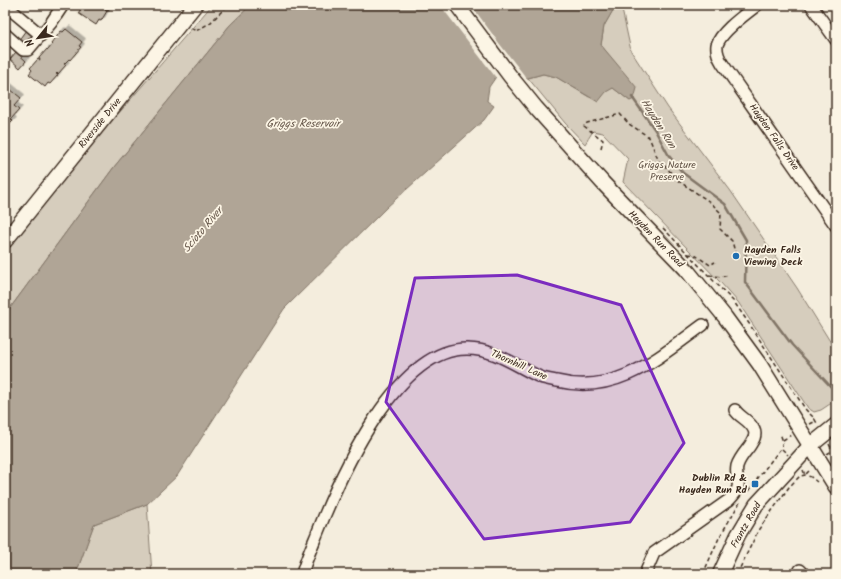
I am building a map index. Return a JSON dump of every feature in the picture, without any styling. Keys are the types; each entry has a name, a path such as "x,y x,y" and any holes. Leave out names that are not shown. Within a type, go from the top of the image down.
{"main road":[{"name":"Riverside Drive","path":"5,241 195,5"},
{"name":"Hayden Run Road","path":"457,5 536,108 603,183 686,269 760,365 836,487"},
{"name":"Frantz Road","path":"720,574 738,535 756,505 810,446 836,425"}],"street":[{"path":"5,5 41,35"},
{"path":"5,34 26,50 51,23 63,5"},
{"name":"Hayden Falls Drive","path":"757,5 722,36 717,46 718,55 722,63 836,226"},
{"path":"811,5 836,40"},
{"name":"Thornhill Lane","path":"302,574 333,494 360,440 380,409 392,395 411,375 428,362 446,352 467,348 489,351 541,377 566,383 583,385 598,384 617,379 652,362 704,325"},
{"path":"645,574 654,554 729,500 739,487 737,467 755,436 754,430 747,420 739,416 735,410"}],"path":[{"path":"182,22 196,31 210,23 228,5"},
{"path":"601,148 603,140 584,126 586,123 620,114 629,124 649,138 659,162 667,168 677,180 710,202 721,213 720,229 732,241 736,256"},
{"path":"688,254 695,255 710,265 715,262"},
{"path":"709,275 720,277 729,275"},
{"path":"747,492 781,448 782,442 780,433"},
{"path":"737,574 759,529 789,487 800,476 805,475 811,477 817,482"},
{"path":"703,574 719,538 743,498"}],"highlighted area":[{"path":"517,275 621,305 684,443 630,522 484,539 386,402 415,278"}],"green space":[{"path":"212,5 251,5 230,25 114,167 5,315 5,251 112,121"},
{"name":"Griggs Nature Preserve","path":"616,5 621,5 631,51 668,108 730,190 797,288 836,351 836,400 821,410 814,412 808,408 738,302 623,182 628,159 603,133 593,131 585,144 565,123 528,78 543,74 556,77 589,97 613,88 630,101 618,67 601,45 604,26"},
{"path":"147,504 152,574 78,574 77,571 94,524"}],"water":[{"name":"Griggs Reservoir","path":"251,5 616,5 604,26 601,45 637,88 634,99 630,101 613,88 606,92 598,102 556,77 543,74 520,79 502,68 489,87 487,101 494,106 484,120 387,207 284,309 177,476 147,504 94,524 77,571 78,574 5,574 5,315 114,167 230,25"}],"pier":[{"path":"440,5 471,5 528,80 519,80 503,71 497,79"}],"building":[{"path":"81,5 111,5 108,10 105,10 107,11 101,21 99,20 96,25 78,13 81,9 79,8"},
{"path":"66,29 82,42 79,46 81,47 70,60 69,59 64,64 66,65 58,74 56,74 58,75 50,84 48,83 45,87 29,74 32,70 30,68 38,59 40,60 39,58 47,49 48,50 61,31 63,32"},
{"path":"26,30 33,36 24,46 18,41"},
{"path":"16,52 26,61 20,68 10,59"},
{"path":"5,85 21,98 14,106 19,110 11,119 13,121 9,125 7,123 5,126"}],"waterway":[{"name":"Hayden Run","path":"632,97 655,130 669,156 683,173 725,204 746,240 745,282 792,345 832,388"}],"place":[{"name":"Hayden Falls Viewing Deck","path":"736,256"},
{"name":"Dublin Rd & Hayden Run Rd","path":"755,484"}],"water label":[{"name":"Scioto River","path":"203,230"}]}
